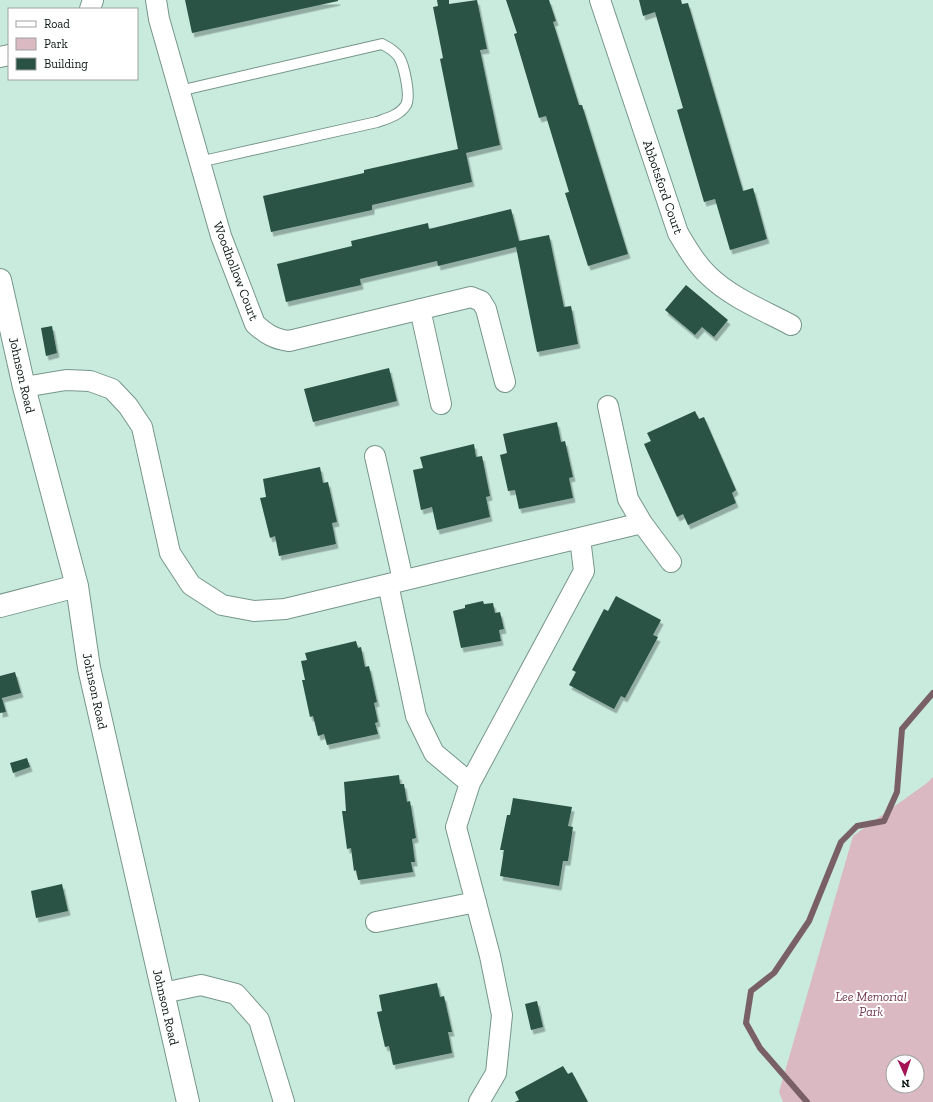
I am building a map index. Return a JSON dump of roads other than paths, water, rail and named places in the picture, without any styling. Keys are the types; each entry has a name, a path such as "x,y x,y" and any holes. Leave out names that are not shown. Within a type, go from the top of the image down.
{"street":[{"name":"Woodhollow Court","path":"156,0 159,20 224,244 255,324 265,334 275,339 289,341 471,297 481,301 486,309 504,382"},
{"name":"Abbotsford Court","path":"600,0 678,233 692,256 708,276 729,292 791,325"},
{"name":"Johnson Road","path":"0,280 24,387 77,586 89,668 188,1102"},
{"path":"420,309 441,404"},
{"path":"24,387 74,380 90,381 112,388 128,406 142,427 170,553 191,585 222,605 254,610 285,609 642,523"},
{"path":"608,406 628,499 642,523 671,562"},
{"path":"375,456 416,716 434,752 470,783"},
{"path":"479,1102 496,1073 502,1015 490,956 456,827 470,783 584,571 580,538"},
{"path":"0,606 77,586"},
{"path":"376,922 476,902"},
{"path":"163,993 201,985 236,994 260,1020 284,1102"}],"lane":[{"path":"179,90 382,44 390,47 399,57 409,94 406,104 399,113 377,122 199,162"}],"waterway":[{"path":"807,1102 760,1048 746,1023 751,991 774,973 809,921 841,842 857,826 884,821 897,792 902,729 933,693"}],"park label":[{"name":"Lee Memorial Park","path":"871,1004"}]}
